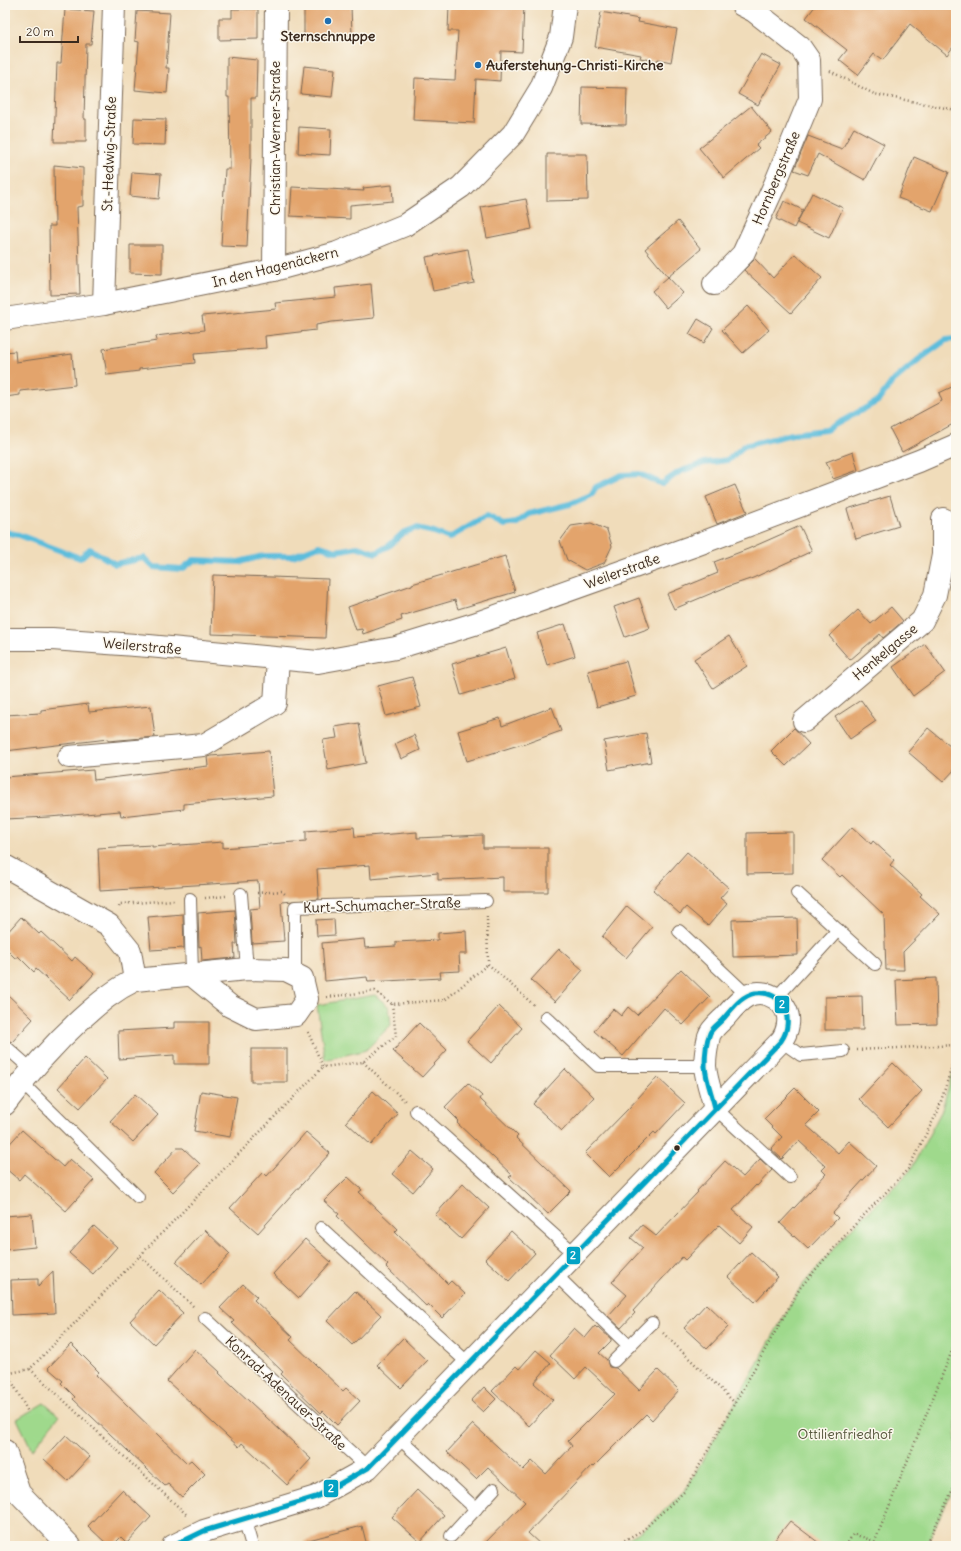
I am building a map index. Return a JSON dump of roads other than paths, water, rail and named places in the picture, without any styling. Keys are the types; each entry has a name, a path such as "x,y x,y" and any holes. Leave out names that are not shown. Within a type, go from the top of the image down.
{"street":[{"name":"St.-Hedwig-Straße","path":"104,304 114,5"},
{"name":"Christian-Werner-Straße","path":"274,270 276,5"},
{"name":"In den Hagenäckern","path":"5,319 104,304 274,270 337,253 406,225 461,188 513,134 541,88 561,37 565,5"},
{"name":"Hornbergstraße","path":"714,284 743,254 775,184 810,99 809,60 800,47 753,7"},
{"name":"Weilerstraße","path":"5,640 52,639 149,646 318,662 396,648 474,624 696,545 919,461 956,445"},
{"name":"Henkelgasse","path":"804,720 922,621 935,595 938,582 943,555 943,519"},
{"path":"69,757 204,745 275,703 278,659"},
{"path":"5,866 109,924 130,951 135,980"},
{"path":"5,1104 27,1076 62,1037 100,1002 119,988 135,980 247,969 286,970 302,978 302,1007 256,1019 230,1006 192,975"},
{"path":"173,1546 204,1531 316,1497 368,1468 781,1041 787,1033 789,1023 783,1004 776,998 767,994 757,993 748,996 740,1001 709,1034 705,1066 715,1108"},
{"path":"5,1451 19,1493 70,1546"}],"lane":[{"path":"797,893 875,964"},
{"path":"241,894 247,969"},
{"path":"190,899 192,975"},
{"name":"Kurt-Schumacher-Straße","path":"295,974 295,907 486,901"},
{"path":"776,998 838,930"},
{"path":"678,932 748,996"},
{"path":"546,1017 598,1066 705,1066"},
{"path":"781,1041 801,1055 842,1051"},
{"path":"5,1046 27,1076 138,1197"},
{"path":"715,1108 790,1177"},
{"path":"416,1111 575,1254"},
{"path":"321,1228 469,1364"},
{"path":"556,1274 629,1346"},
{"name":"Konrad-Adenauer-Straße","path":"205,1318 368,1468"},
{"path":"614,1361 652,1323"},
{"path":"398,1437 476,1509"},
{"path":"451,1536 494,1489"},
{"path":"244,1518 252,1546"}],"waterway":[{"path":"5,532 19,535 80,558 90,549 115,564 144,558 153,567 182,569 194,560 239,562 263,556 293,556 319,546 336,551 358,547 376,553 390,545 403,533 416,528 434,532 449,538 487,516 504,525 517,523 529,514 570,504 591,495 596,487 622,475 640,474 662,484 679,472 704,463 728,460 744,446 792,434 826,430 878,401 892,382 918,360 946,340 956,339"}],"place":[{"name":"Sternschnuppe","path":"328,21"},
{"name":"Auferstehung-Christi-Kirche","path":"478,65"}],"park label":[{"name":"Ottilienfriedhof","path":"845,1434"}]}
